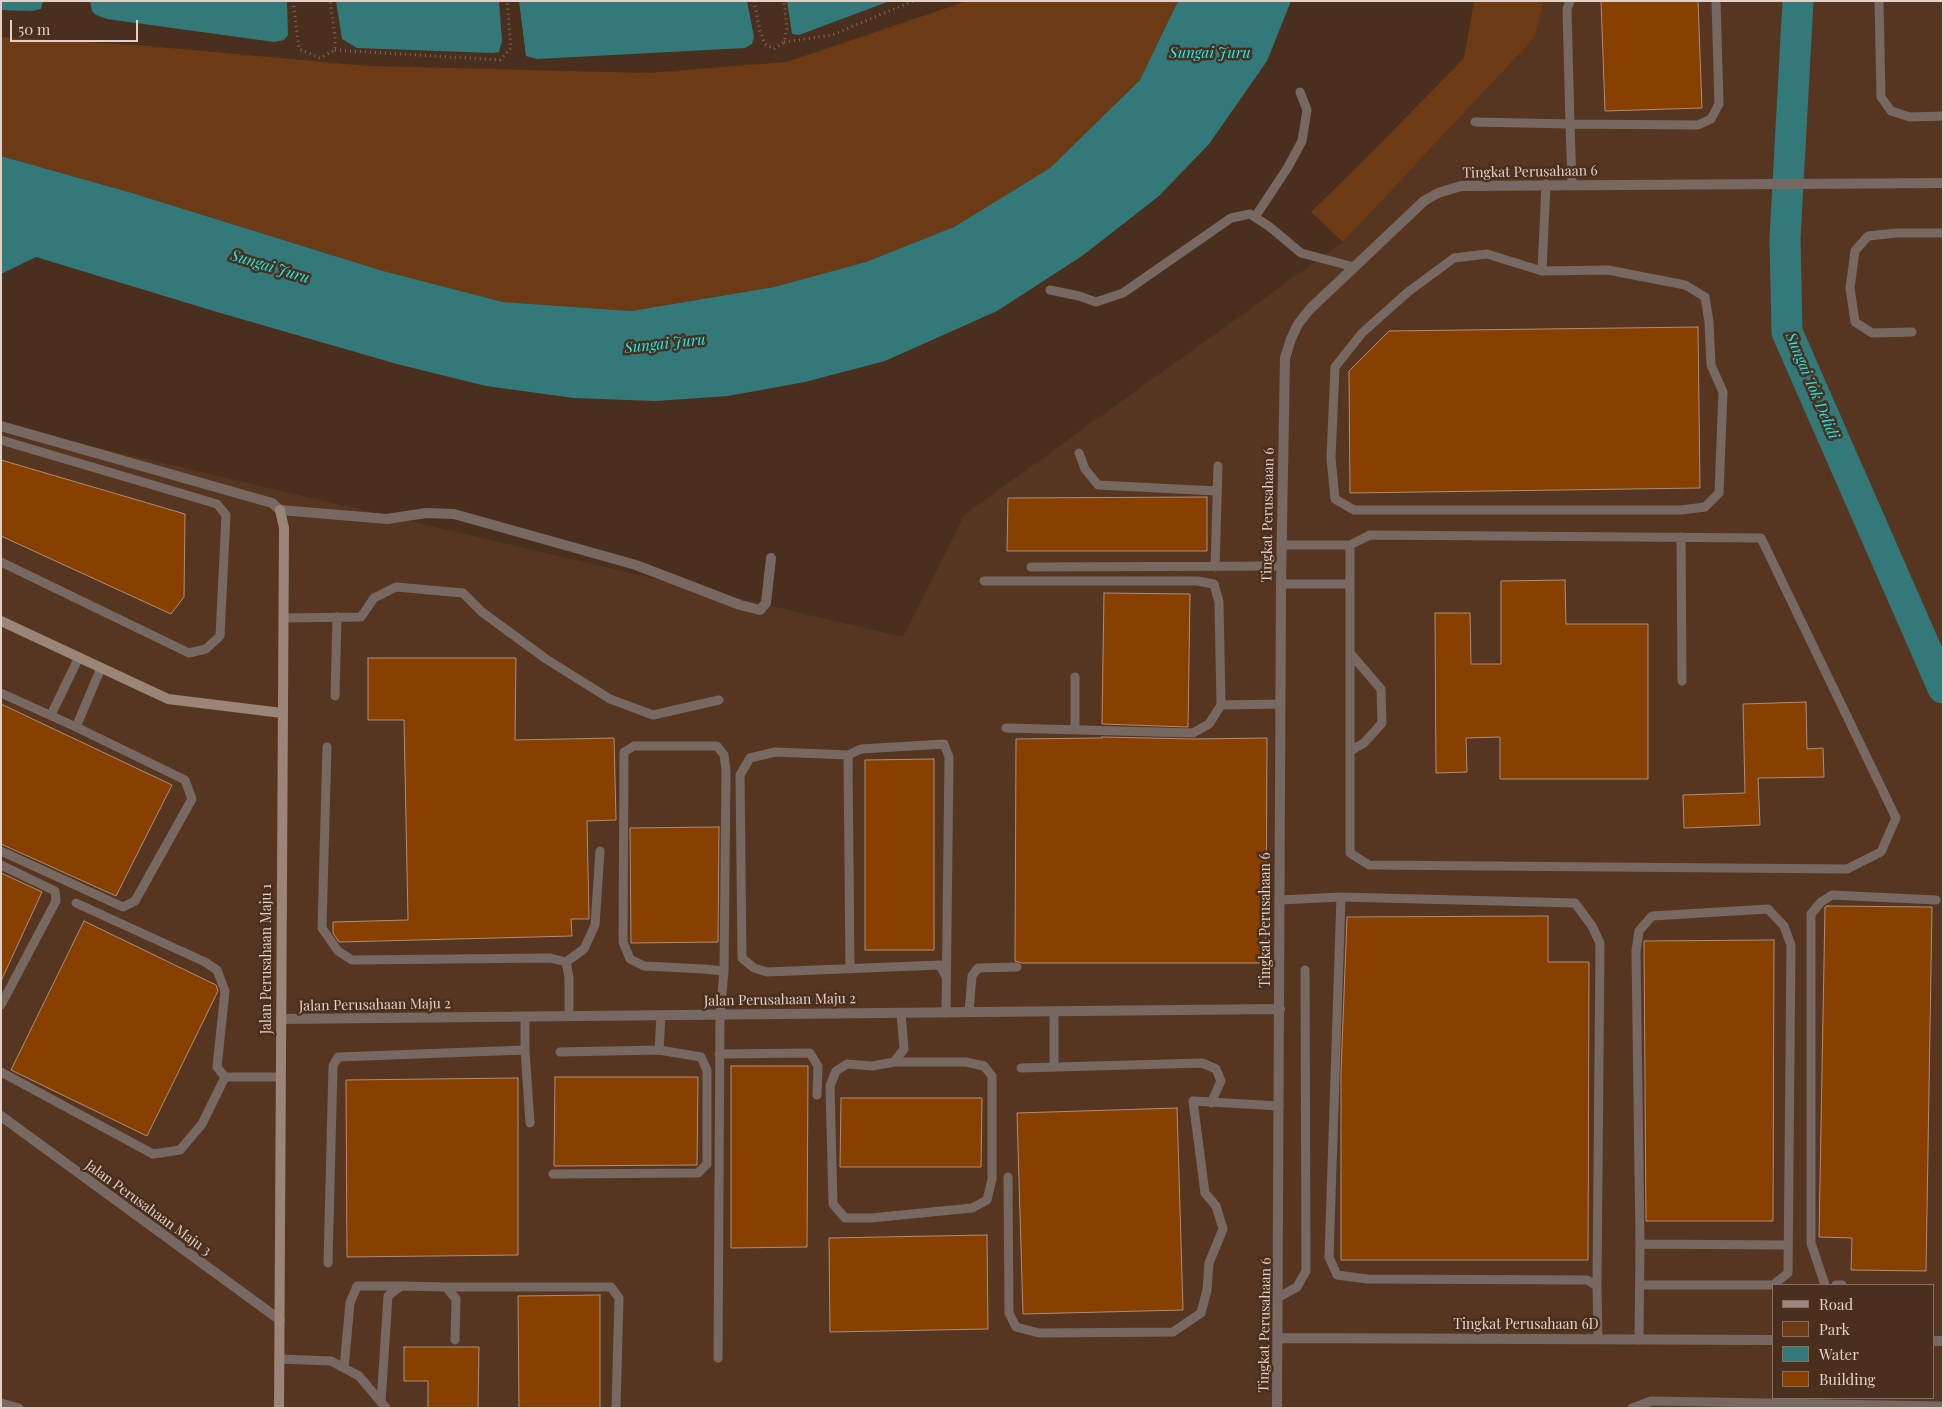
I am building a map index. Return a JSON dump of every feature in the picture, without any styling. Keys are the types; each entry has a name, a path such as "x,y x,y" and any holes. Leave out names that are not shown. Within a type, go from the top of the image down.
{"street":[{"name":"Tingkat Perusahaan 6","path":"1277,1408 1279,1338 1281,545 1285,358 1298,324 1310,309 1405,217 1424,201 1450,189 1472,185 1546,184 1943,183"},
{"path":"1,426 272,503 280,510 387,519 426,513 454,514 636,565 740,605 760,610 766,604 771,558"},
{"name":"Jalan Perusahaan Maju 1","path":"279,1408 284,528 280,510"},
{"path":"1,621 168,699 282,713"},
{"name":"Jalan Perusahaan Maju 2","path":"281,1019 1280,1009"},
{"name":"Jalan Perusahaan Maju 3","path":"1,1116 280,1320"},
{"name":"Tingkat Perusahaan 6D","path":"1279,1338 1772,1340"}],"lane":[{"path":"1570,1 1567,9 1572,184"},
{"path":"1475,122 1698,125 1711,119 1719,104 1716,1"},
{"path":"1879,1 1881,97 1891,111 1910,117 1943,116"},
{"path":"1255,217 1288,167 1302,141 1307,110 1300,92"},
{"path":"1542,271 1546,184"},
{"path":"1050,290 1079,296 1096,302 1123,293 1231,218 1250,214 1270,227 1301,252 1354,267"},
{"path":"1912,332 1872,333 1855,322 1850,288 1855,250 1868,236 1897,233 1943,233"},
{"path":"1487,254 1542,271 1608,270 1685,286 1705,297 1709,322 1711,364 1724,392 1719,493 1705,507 1681,510 1354,510 1335,499 1330,458 1335,367 1362,334 1408,292 1454,258 1487,254"},
{"path":"1,440 217,504 226,515 220,636 206,649 189,653 1,562"},
{"path":"1079,453 1086,469 1098,485 1217,491"},
{"path":"1215,568 1218,466"},
{"path":"1281,545 1350,545 1370,535 1758,537 1762,540 1896,818 1881,852 1847,869 1369,866 1350,853 1350,545"},
{"path":"1681,537 1682,681"},
{"path":"1031,568 1281,566"},
{"path":"984,581 1197,581 1214,584 1219,602 1221,706 1209,724 1193,732 1006,728"},
{"path":"1281,584 1350,584"},
{"path":"283,618 361,617 374,598 396,587 463,593 482,612 538,653 610,699 653,715 719,700"},
{"path":"335,696 337,617"},
{"path":"1350,654 1381,689 1382,722 1364,743 1350,751"},
{"path":"50,715 79,657"},
{"path":"76,727 101,668"},
{"path":"1075,677 1075,729"},
{"path":"1,693 185,780 192,798 134,901 123,907 1,851"},
{"path":"1221,706 1281,704"},
{"path":"946,977 940,965 767,972 754,968 742,958 740,775 750,758 775,752 848,755 861,749 944,744 949,757 946,1012"},
{"path":"718,1358 719,1054 724,972 726,770 724,755 717,746 634,746 624,752 623,942 630,959 644,966 724,972"},
{"path":"327,747 322,928 338,951 352,960 550,958 566,962"},
{"path":"848,755 850,969"},
{"path":"566,962 584,948 595,925 600,851"},
{"path":"1,865 55,891 56,901 1,1005"},
{"path":"1825,1284 1811,1243 1811,914 1821,902 1832,895 1936,900"},
{"path":"1280,900 1341,897 1575,903 1592,926 1600,943 1598,1339"},
{"path":"1341,897 1329,1257 1337,1276 1368,1279 1587,1280 1597,1286"},
{"path":"76,904 205,962 217,970 224,991 217,1067 225,1077"},
{"path":"1640,1340 1636,951 1639,931 1652,916 1768,909 1784,926 1791,945 1788,1273 1774,1284"},
{"path":"566,962 569,977 569,1016"},
{"path":"969,1012 972,976 978,968 1017,967"},
{"path":"1279,1297 1297,1287 1306,1271 1305,970"},
{"path":"1054,1012 1054,1067"},
{"path":"894,1062 966,1062 984,1066 992,1076 992,1179 987,1200 972,1208 871,1218 845,1218 833,1204 830,1086 836,1071 847,1064 872,1066 894,1062 904,1049 901,1013"},
{"path":"659,1050 660,1016"},
{"path":"525,1017 525,1050 530,1123"},
{"path":"328,1263 333,1066 338,1057 525,1050"},
{"path":"553,1174 698,1173 707,1164 707,1070 701,1057 659,1050 560,1052"},
{"path":"719,1054 810,1053 818,1066 817,1094"},
{"path":"1021,1068 1202,1063 1216,1069 1221,1081 1211,1103"},
{"path":"1,1072 154,1154 180,1150 202,1124 225,1077"},
{"path":"225,1077 281,1077"},
{"path":"1008,1176 1009,1313 1016,1327 1038,1333 1173,1332 1201,1314 1207,1290 1210,1263 1223,1229 1216,1206 1205,1193 1193,1101 1280,1106"},
{"path":"1640,1244 1788,1245"},
{"path":"1640,1285 1772,1285"},
{"path":"344,1368 350,1303 357,1286 611,1286 618,1298 616,1408"},
{"path":"384,1405 388,1296 401,1286"},
{"path":"446,1287 456,1299 455,1340"},
{"path":"280,1359 331,1361 360,1376 384,1405"},
{"path":"1,1403 19,1408"},
{"path":"1632,1408 1651,1404 1943,1406"}],"path":[{"path":"293,1 299,49 320,58 335,50 500,60 511,48 507,1"},
{"path":"330,1 335,50"},
{"path":"754,1 760,31 765,44 774,49 784,42 832,34 913,1"},
{"path":"784,1 787,28 784,42"}],"shaded area":[{"path":"1544,1 1943,1 1943,1408 1,1408 1,425 903,637 965,514 1343,242 1535,37"}],"green space":[{"path":"967,1 1178,1 1140,80 1050,168 954,227 866,262 774,287 631,311 503,302 383,271 132,193 1,156 1,37 137,45 368,66 648,73 787,62"},
{"path":"1474,1 1544,1 1535,37 1343,242 1311,212 1464,58"}],"water":[{"path":"1,1 43,1 41,9 32,11 1,10"},
{"path":"90,1 287,1 288,35 284,40 274,42 107,19 96,15 92,11"},
{"path":"336,1 499,1 502,41 499,52 357,48 342,39"},
{"path":"519,1 747,1 754,37 752,44 745,48 537,59 526,56"},
{"path":"787,1 890,1 799,35 792,34"},
{"name":"Sungai Juru","path":"1178,1 1291,1 1267,61 1209,144 1159,196 1082,256 997,311 885,361 805,382 728,396 656,401 574,398 486,386 397,364 36,257 1,274 1,156 132,193 383,271 503,302 631,311 774,287 866,262 954,227 1050,168 1140,80"}],"building":[{"path":"1601,1 1698,1 1702,108 1605,111"},
{"path":"1698,327 1700,488 1350,493 1349,371 1389,331"},
{"path":"1,460 185,514 184,597 171,614 1,536"},
{"path":"1207,497 1207,551 1007,551 1008,498"},
{"path":"1565,580 1566,624 1648,624 1648,779 1500,779 1500,737 1466,738 1467,772 1436,773 1435,613 1470,613 1471,664 1501,664 1501,581"},
{"path":"1104,593 1190,594 1188,727 1102,724"},
{"path":"368,658 516,658 515,740 614,738 616,820 587,821 589,919 571,919 572,936 339,942 333,933 333,922 408,920 404,720 368,720"},
{"path":"1806,702 1807,749 1823,748 1824,777 1758,778 1760,825 1684,828 1683,795 1745,793 1743,704"},
{"path":"1,704 172,785 116,896 1,844"},
{"path":"1102,737 1267,738 1266,963 1022,963 1015,961 1016,739"},
{"path":"934,759 934,950 865,950 865,760"},
{"path":"719,827 718,942 631,943 630,828"},
{"path":"1,873 42,892 1,981"},
{"path":"1825,907 1932,907 1926,1271 1851,1270 1852,1238 1819,1237"},
{"path":"1548,916 1548,962 1589,962 1588,1260 1341,1260 1341,1072 1347,917"},
{"path":"84,921 216,985 218,991 147,1136 11,1070"},
{"path":"1774,940 1773,1221 1646,1221 1644,941"},
{"path":"731,1066 808,1066 807,1247 731,1248"},
{"path":"555,1077 698,1077 697,1165 554,1166"},
{"path":"518,1078 518,1255 347,1257 346,1080"},
{"path":"841,1098 982,1098 981,1167 840,1167"},
{"path":"1177,1108 1183,1310 1023,1314 1017,1113"},
{"path":"987,1235 988,1329 830,1332 829,1238"},
{"path":"600,1295 600,1408 519,1408 518,1296"},
{"path":"404,1347 479,1347 478,1408 428,1408 428,1381 404,1381"}],"waterway":[{"name":"Sungai Tok Delidi","path":"1798,1 1785,239 1787,332 1943,688"}]}
